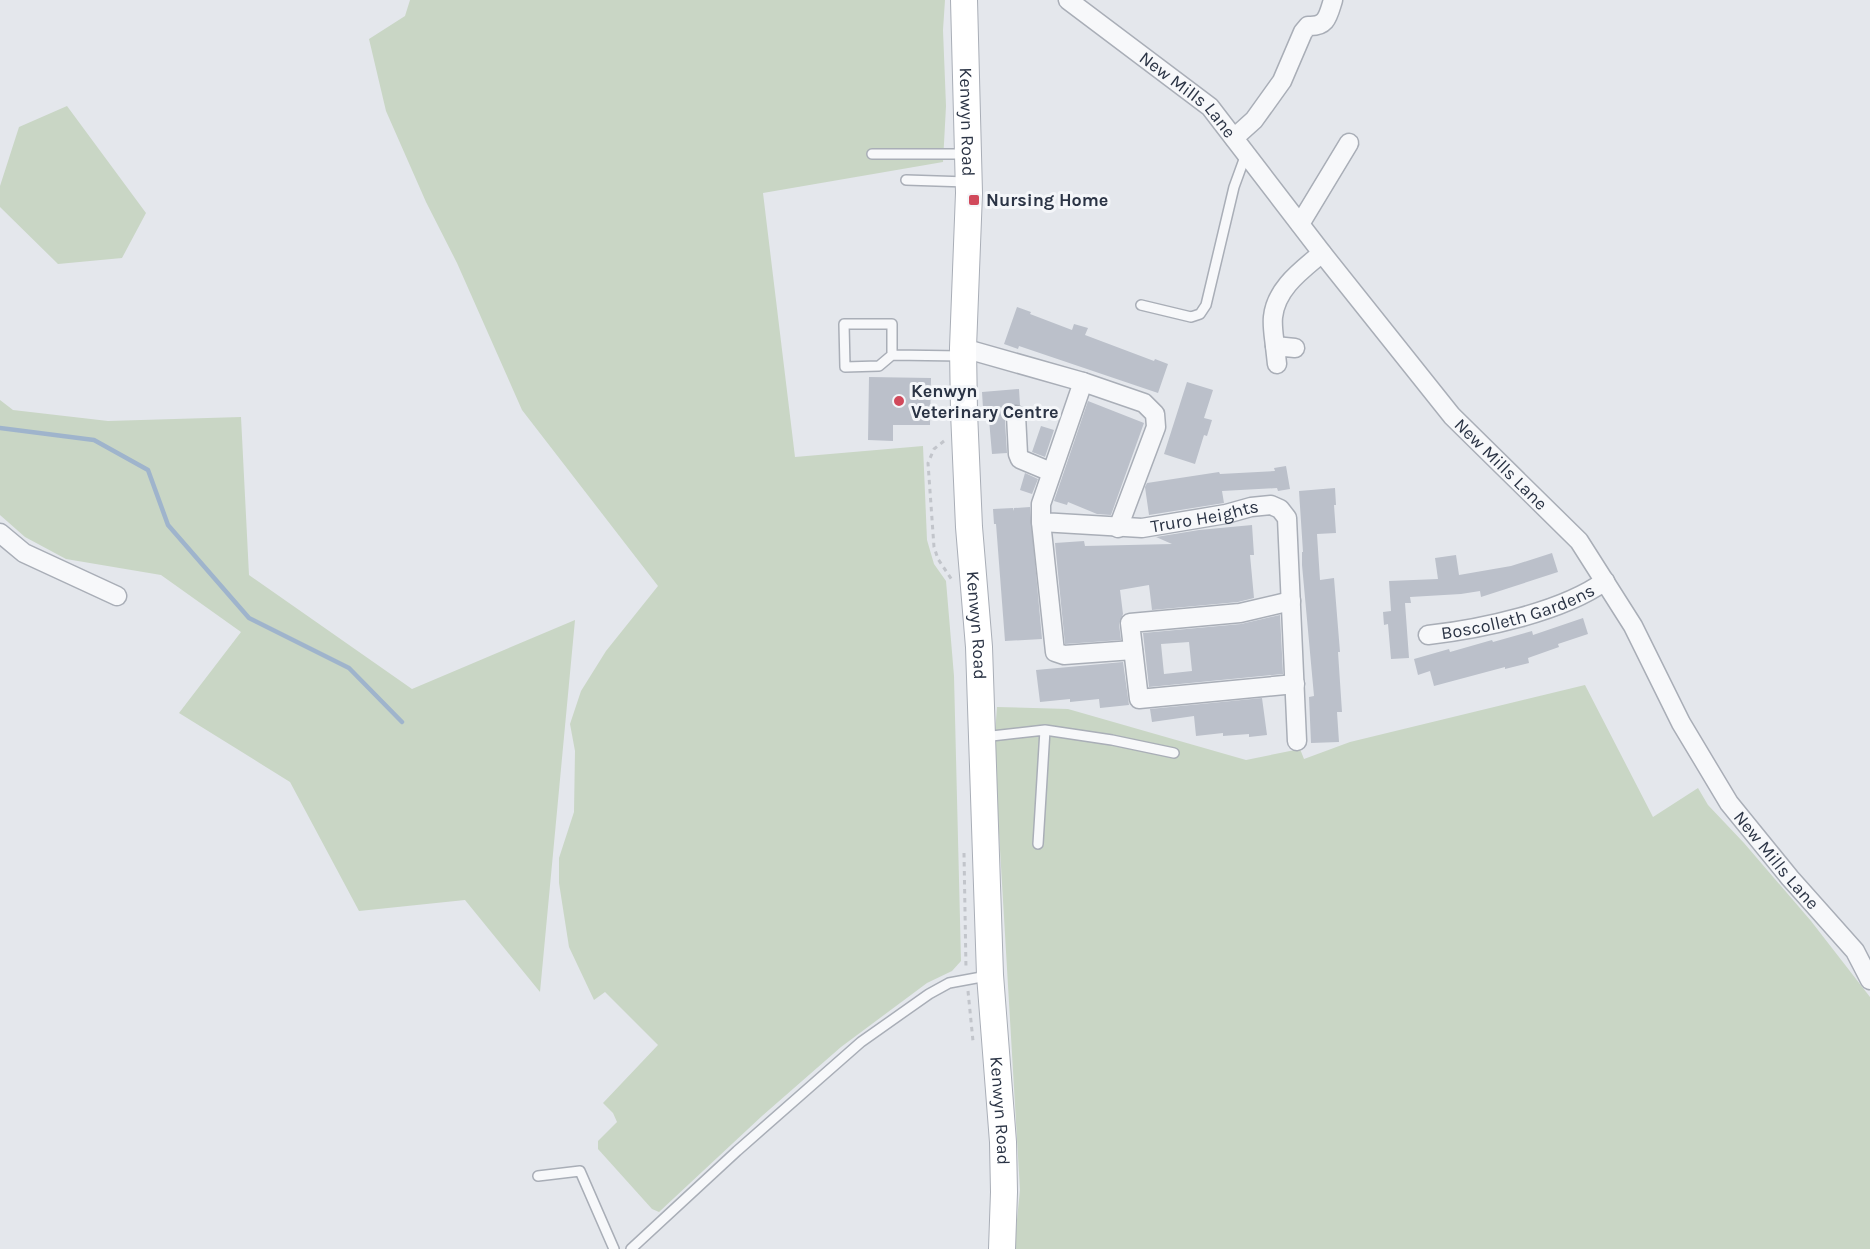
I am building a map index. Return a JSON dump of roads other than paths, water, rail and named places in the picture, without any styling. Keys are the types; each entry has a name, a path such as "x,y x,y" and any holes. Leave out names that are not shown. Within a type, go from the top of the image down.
{"main road":[{"name":"Kenwyn Road","path":"964,0 969,182 963,352 969,527 979,647 983,738 978,977 1003,1142 1002,1249"}],"street":[{"name":"New Mills Lane","path":"1070,0 1210,107 1322,253 1452,416 1579,542 1633,626 1681,723 1729,803 1790,878 1855,951 1870,980"},
{"path":"1234,138 1254,120 1282,81 1303,32 1308,26 1318,27 1324,21 1333,0"},
{"path":"1300,224 1349,143"},
{"path":"1276,364 1272,318 1277,302 1286,286 1322,253"},
{"path":"1275,346 1296,348"},
{"name":"Truro Heights","path":"963,352 1083,382 1144,403 1155,414 1156,428 1118,528"},
{"path":"1083,382 1041,504 1055,652 1064,655 1133,650"},
{"path":"1016,415 1020,459 1051,472"},
{"name":"Truro Heights","path":"1132,493 1142,528"},
{"name":"Truro Heights","path":"1041,522 1142,528 1226,514 1251,507 1271,505 1280,509 1287,518 1296,741"},
{"path":"0,533 24,553 117,596"},
{"name":"Boscolleth Gardens","path":"1428,635 1540,611 1590,592 1605,581"},
{"path":"1291,602 1240,613 1130,622 1139,699 1295,684"}],"lane":[{"path":"872,154 968,154"},
{"path":"1141,305 1191,317 1200,314 1206,305 1234,187 1246,154"},
{"path":"906,180 969,182"},
{"path":"892,355 892,324 844,324 845,367 879,366 892,355 963,352"},
{"path":"983,738 1046,730 1112,740 1174,753"},
{"path":"1038,844 1046,730"},
{"path":"631,1249 737,1151 861,1042 929,994 949,983 978,977"},
{"path":"538,1176 580,1171 614,1249"}],"waterway":[{"path":"0,428 94,440 148,470 168,525 249,618 349,668 402,722"}],"place":[{"name":"Nursing Home","path":"974,200"},
{"name":"Kenwyn Veterinary Centre","path":"899,401"}]}
